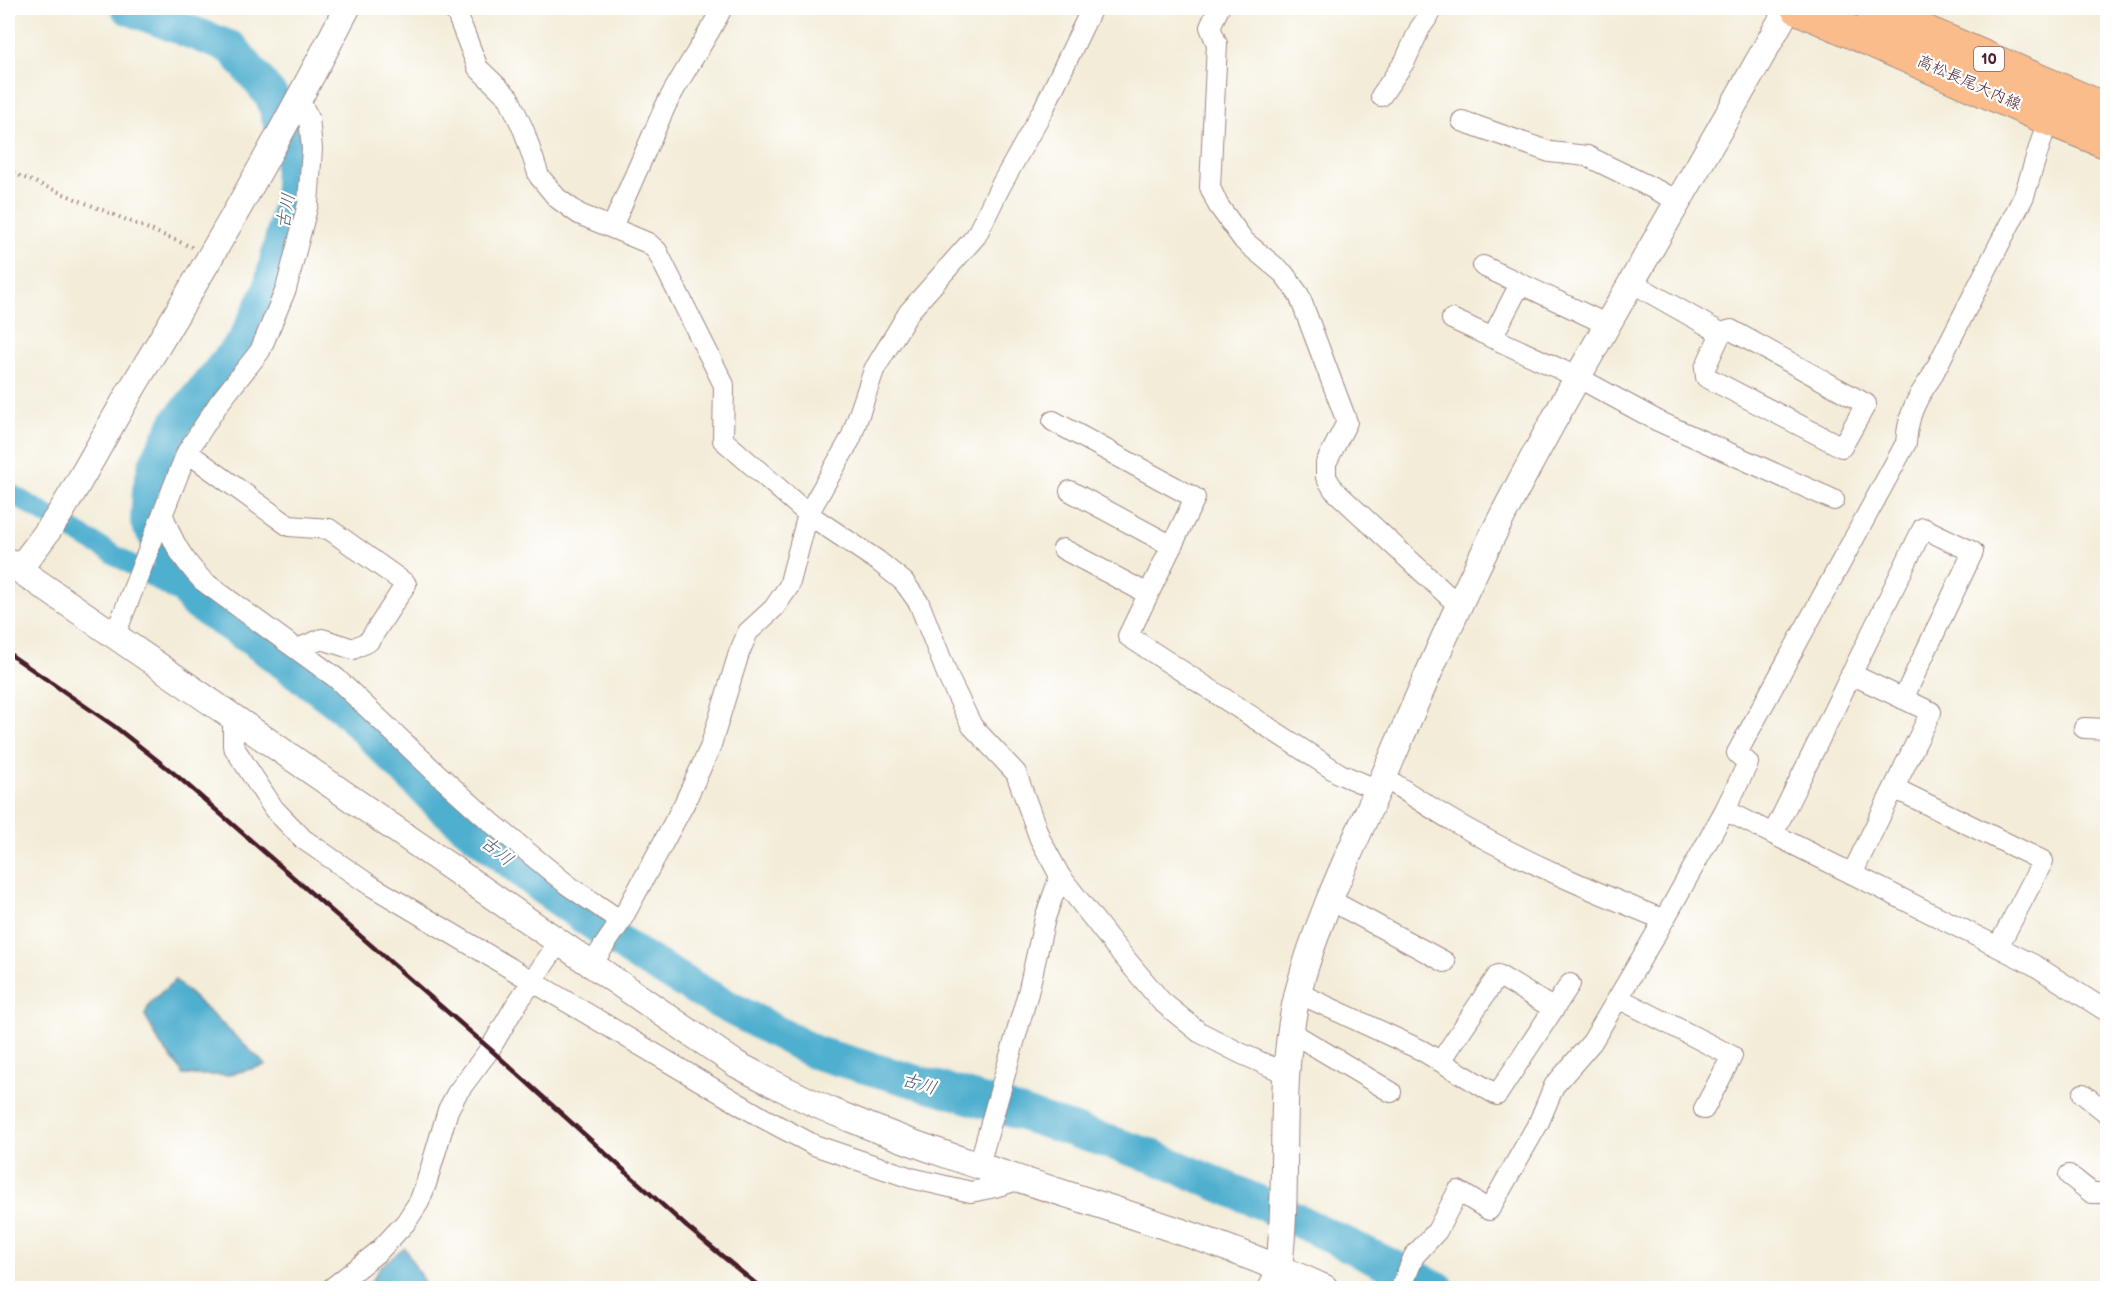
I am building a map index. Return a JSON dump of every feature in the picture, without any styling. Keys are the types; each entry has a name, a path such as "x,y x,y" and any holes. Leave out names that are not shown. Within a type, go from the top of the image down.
{"main road":[{"name":"高松長尾大内線","path":"1797,8 2048,119 2108,143"},
{"name":"高松長尾大内線","path":"1871,8 2108,110"}],"street":[{"path":"346,8 296,104 212,255 66,503 47,532 13,565 559,942 597,957 736,1064 848,1118 1228,1248 1274,1278 1325,1288"},
{"path":"451,8 457,14 478,68 509,98 524,131 539,176 556,198 579,214 648,243 657,251 724,385 723,440 808,514 878,561 904,582 919,603 949,679 972,726 1016,773 1040,839 1060,876 1114,945 1161,1001 1199,1032 1285,1073"},
{"path":"612,227 672,92 708,36 722,8"},
{"path":"597,957 619,923 684,804 710,748 739,653 748,632 774,608 789,586 808,514 851,438 874,370 909,312 976,236 1000,187 1043,111 1092,8"},
{"path":"1219,8 1210,27 1217,44 1210,187 1218,205 1244,241 1284,274 1299,295 1347,422 1326,463 1326,477 1334,490 1458,605"},
{"path":"1381,96 1405,61 1420,28 1434,8"},
{"path":"1274,1278 1284,1231 1285,1073 1291,1032 1298,993 1310,951 1330,900 1458,605 1516,490 1631,282 1709,151 1788,8"},
{"path":"115,635 187,452 219,403 260,351 286,289 308,204 312,148 309,118 296,104"},
{"path":"1401,1288 1414,1256 1437,1231 1458,1191 1489,1210 1539,1122 1554,1086 1592,1042 1725,810 1748,763 1737,753 1906,442 1908,421 1919,394 1931,378 2024,196 2048,119"},
{"path":"1462,121 1550,152 1587,156 1679,201"},
{"path":"1483,267 1608,325"},
{"path":"1631,282 1721,333 1731,330 1866,404 1842,447 1706,377 1705,368 1721,333"},
{"path":"1492,338 1520,284"},
{"path":"1452,319 1578,378 1658,421 1834,500"},
{"path":"1053,421 1195,498 1128,636 1340,774 1381,784 1530,861 1664,920"},
{"path":"187,452 289,526 329,529 406,584 369,641 353,649 322,639 297,649"},
{"path":"1070,491 1172,546"},
{"path":"162,518 184,562 203,581 336,678 492,823 568,886 619,923"},
{"path":"1773,834 1923,528 1972,552 1903,699"},
{"path":"1064,549 1148,594"},
{"path":"1851,674 1931,712 1852,874"},
{"path":"233,717 232,746 274,809 303,839 370,885 763,1118 814,1144 911,1178 971,1192 1021,1179"},
{"path":"2084,728 2108,729"},
{"path":"1894,788 2043,861 1998,947"},
{"path":"1725,810 2034,965 2108,1012"},
{"path":"980,1164 1028,993 1045,918 1060,876"},
{"path":"1330,900 1445,962"},
{"path":"332,1288 379,1251 406,1222 419,1202 448,1110 457,1093 490,1049 559,942"},
{"path":"1441,1061 1498,975 1554,1009"},
{"path":"1298,993 1421,1050 1497,1095 1570,984"},
{"path":"1618,998 1732,1056 1704,1109"},
{"path":"1291,1032 1391,1092"},
{"path":"2083,1094 2108,1114"},
{"path":"2069,1175 2092,1193 2108,1193"}],"path":[{"path":"8,171 212,255"}],"water":[{"path":"175,980 266,1065 227,1075 183,1075 160,1044 145,1015 150,1003"},
{"path":"405,1248 427,1288 367,1288 381,1266"}],"waterway":[{"name":"古川","path":"128,8 232,48 272,97 291,158 291,198 269,292 244,341 177,422 155,465 149,490 147,522 194,602 256,642 342,706 440,805 547,891 641,957 715,1000 816,1053 963,1095 1152,1156 1259,1202 1438,1288"},
{"path":"8,492 194,602"}],"railway":[{"path":"8,653 114,726 176,775 490,1049 687,1227 761,1288"}]}
